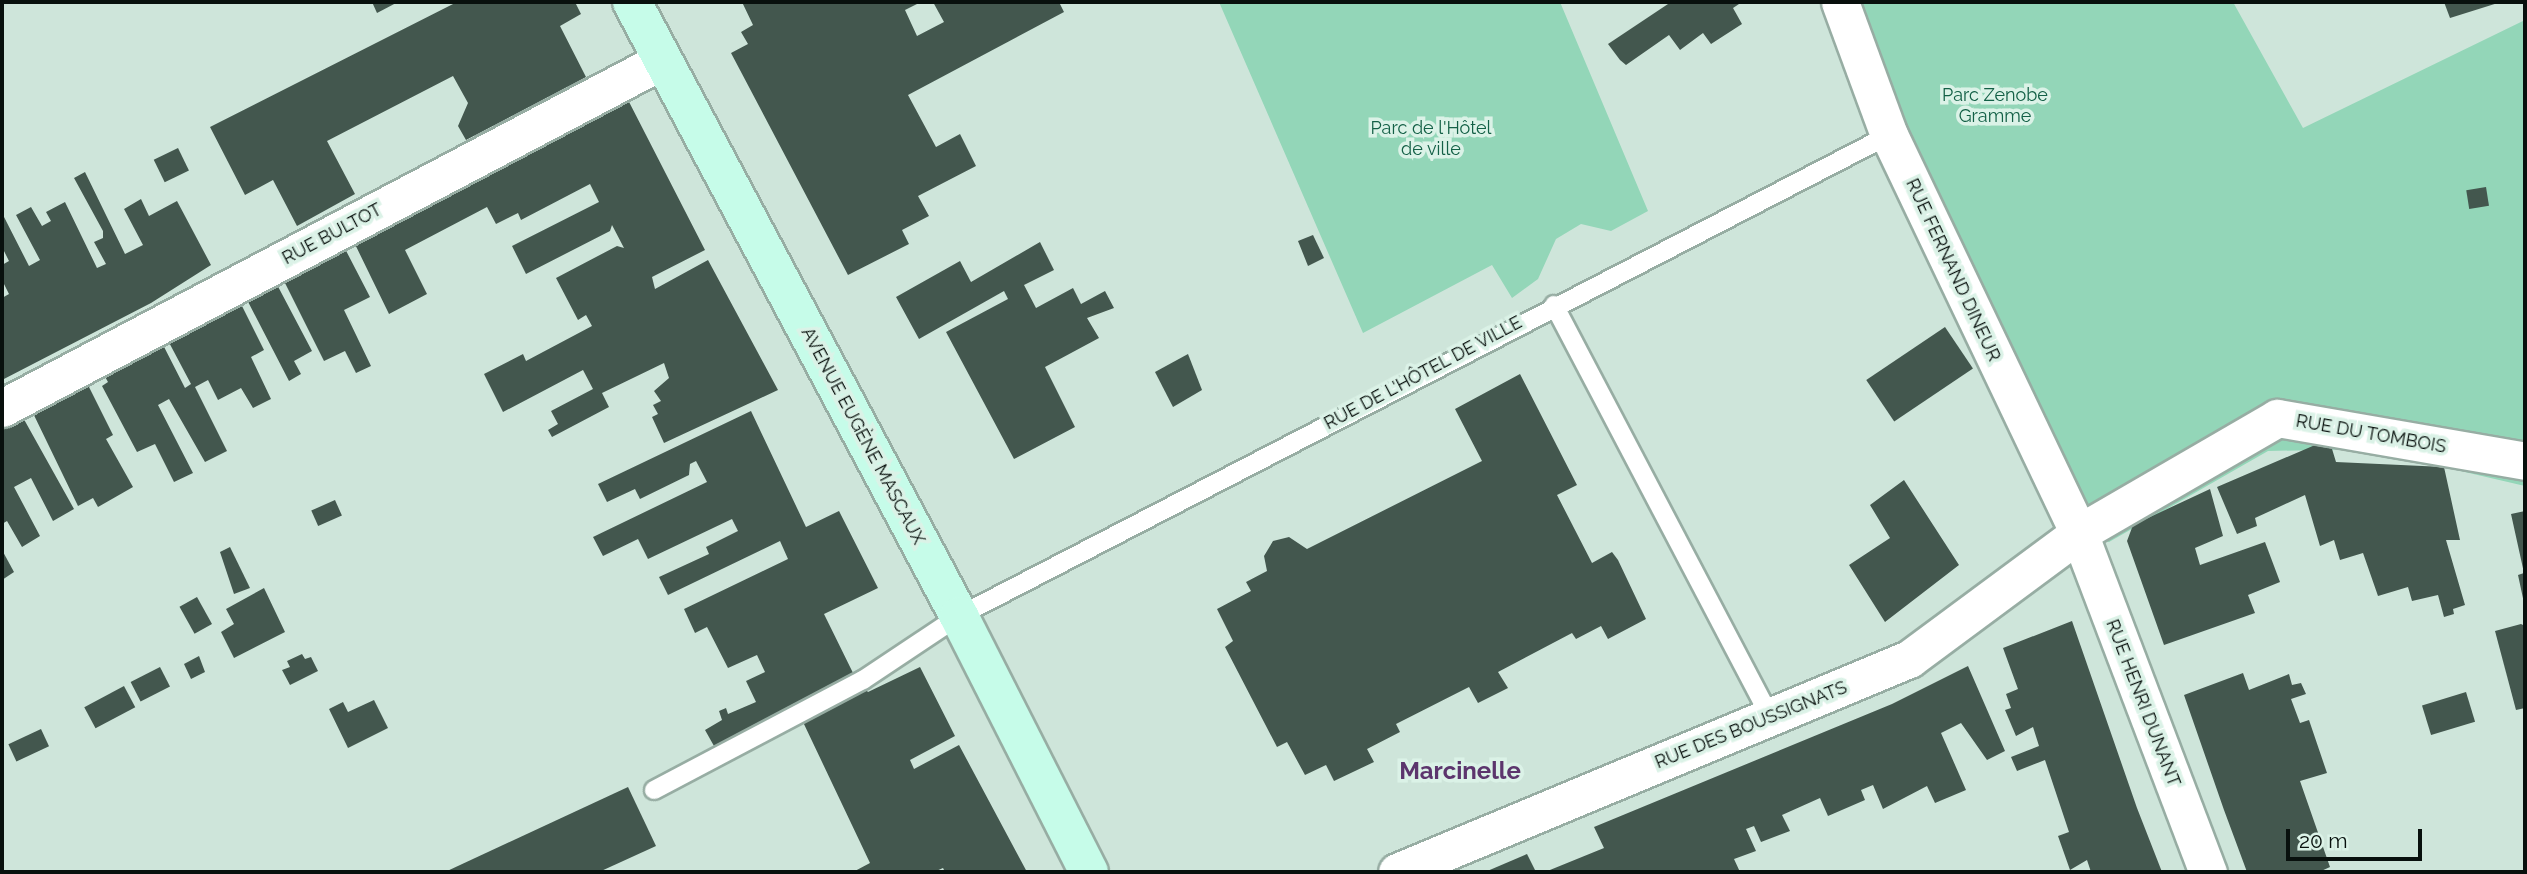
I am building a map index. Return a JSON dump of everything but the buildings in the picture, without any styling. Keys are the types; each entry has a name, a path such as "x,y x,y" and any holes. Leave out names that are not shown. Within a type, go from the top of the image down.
{"main road":[{"name":"AVENUE EUGÈNE MASCAUX","path":"632,2 959,616 1089,872"}],"street":[{"name":"RUE FERNAND DINEUR","path":"1839,2 1889,135 2079,533"},
{"name":"RUE BULTOT","path":"2,408 663,60"},
{"name":"RUE DU TOMBOIS","path":"2079,533 2277,418 2525,461"},
{"name":"RUE DES BOUSSIGNATS","path":"1397,872 1909,659 2079,533"},
{"name":"RUE HENRI DUNANT","path":"2079,533 2208,872"}],"lane":[{"name":"RUE DE L'HÔTEL DE VILLE","path":"654,790 863,680 959,616 1554,305 1889,135"},
{"path":"1554,305 1770,717"}],"green space":[{"name":"Parc de l'Hôtel de ville","path":"1219,2 1560,2 1648,211 1611,231 1581,224 1556,239 1538,279 1512,298 1492,265 1363,333"},
{"name":"Parc Zenobe Gramme","path":"1840,2 2233,2 2303,128 2525,20 2525,486 2366,449 2268,451 2109,542 2077,532"}],"district":[{"name":"Marcinelle","path":"1460,771"}]}
